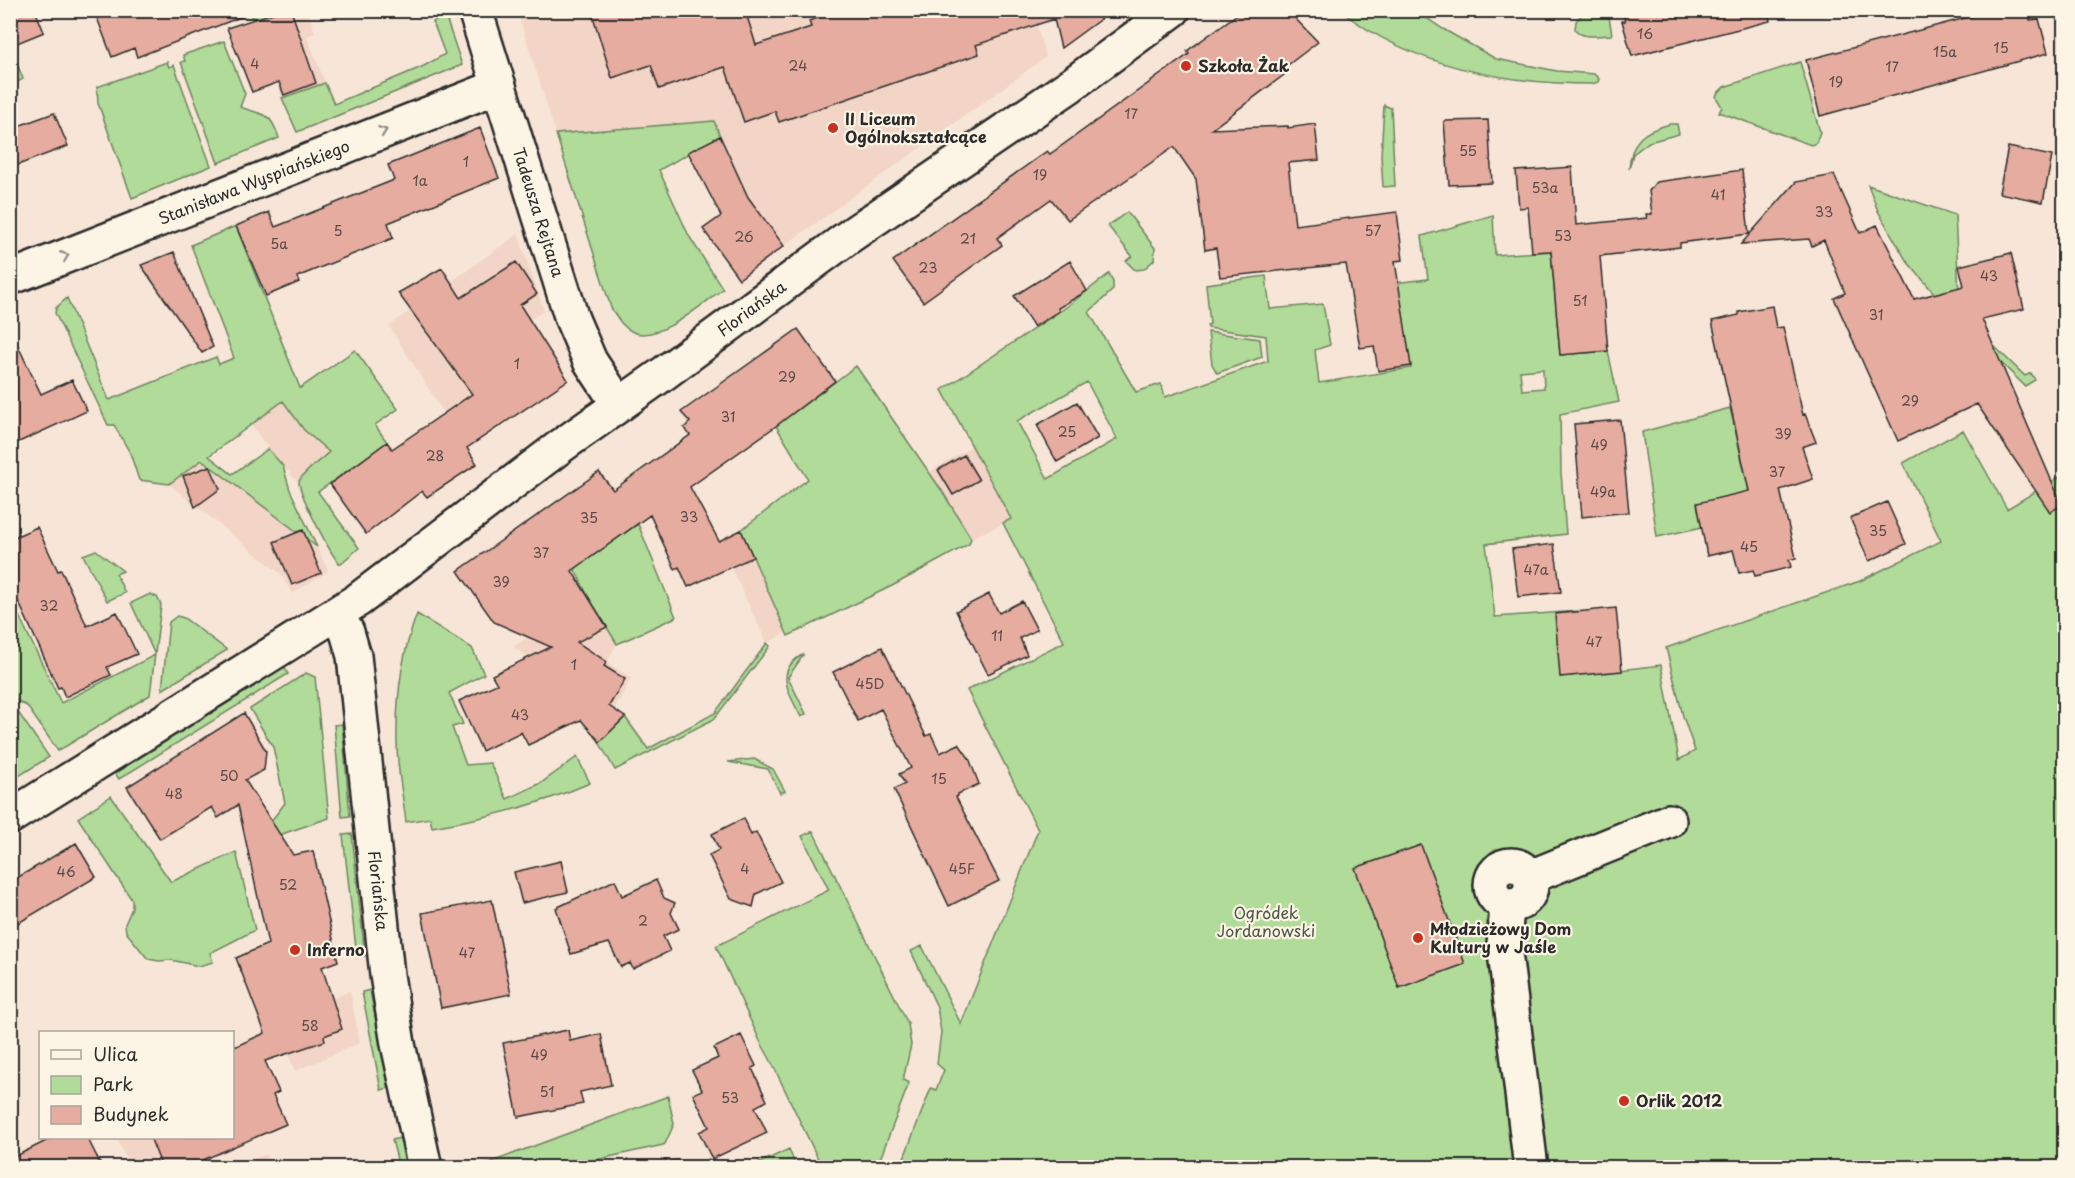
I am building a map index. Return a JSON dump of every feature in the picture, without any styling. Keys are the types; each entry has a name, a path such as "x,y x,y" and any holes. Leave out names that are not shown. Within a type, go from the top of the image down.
{"street":[{"name":"Tadeusza Rejtana","path":"475,10 572,319 590,361 618,405"},
{"name":"Floriańska","path":"10,818 336,614 851,235 1071,85 1173,10"},
{"name":"Stanisława Wyspiańskiego","path":"10,278 499,86"},
{"name":"Floriańska","path":"336,614 354,656 387,975 402,1063 426,1167"},
{"path":"1531,1167 1504,944 1507,906 1496,899 1492,893 1491,879 1499,868 1513,865 1520,867 1530,877 1669,821"}],"shaded area":[{"path":"282,11 308,11 315,33 307,36 325,83 282,98 253,20"},
{"name":"II Liceum Ogólnokształcące","path":"517,11 1032,11 1046,57 784,246 748,196 714,121 556,134"},
{"path":"518,234 544,311 529,320 520,305 459,376 472,395 444,413 389,326"},
{"path":"283,400 304,430 330,452 301,477 299,483 271,453 251,424"},
{"path":"972,446 1011,520 971,538 930,472"},
{"path":"202,460 317,547 328,571 292,594 282,575 169,484"},
{"path":"741,530 786,633 767,643 718,541"},
{"path":"588,596 617,644 607,662 631,678 614,710 513,647"},
{"path":"350,991 360,1043 295,1071 274,1021"},
{"path":"117,1139 187,1139 197,1167 131,1167"},
{"path":"266,1154 270,1167 233,1167"}],"green space":[{"path":"1586,10 1608,11 1612,35 1592,36 1578,32 1575,29 1576,21"},
{"path":"249,11 282,11 253,20"},
{"path":"1341,11 1416,11 1496,59 1557,71 1594,74 1599,79 1598,82 1592,84 1559,83 1493,75 1460,68 1398,46 1368,30"},
{"path":"445,15 462,65 297,132 282,98 325,83 334,104 424,66 445,54 433,22"},
{"path":"224,41 245,94 240,107 266,116 273,123 279,138 218,163 181,62 185,61 183,55"},
{"path":"11,48 23,79 14,84 18,94 11,97"},
{"path":"167,62 169,67 174,65 211,166 132,198 98,103 97,87"},
{"path":"1800,62 1820,132 1816,143 1811,145 1719,112 1722,107 1716,97 1724,87"},
{"path":"1384,105 1391,108 1395,186 1383,187 1381,156"},
{"path":"714,121 720,136 659,170 689,236 723,289 667,327 643,334 633,332 623,325 611,308 556,134"},
{"path":"1677,124 1679,134 1649,142 1633,154 1629,169 1632,151 1640,138 1652,130"},
{"path":"1868,185 1955,215 1960,313 2025,376 2031,373 2035,380 2025,386 1955,318 1906,260 1878,211"},
{"path":"1127,212 1155,248 1154,260 1144,269 1135,270 1126,261 1132,256 1108,226"},
{"name":"Ogródek Jordanowski","path":"1493,215 1495,255 1551,251 1560,355 1608,351 1619,402 1560,414 1561,473 1566,534 1486,544 1495,617 1577,611 1580,641 1561,677 1661,665 1679,760 1695,751 1683,716 1666,648 1860,581 1941,541 1903,463 1963,430 2007,509 2059,477 2064,491 2064,1167 900,1168 931,1088 936,1090 944,1070 937,1064 941,1032 937,1007 911,951 922,946 961,1024 1038,830 967,690 1064,642 1003,523 1011,519 942,390 1065,308 1109,274 1113,282 1113,290 1089,312 1136,392 1161,384 1165,397 1268,361 1266,336 1208,328 1207,325 1210,324 1206,284 1266,276 1270,309 1323,304 1330,345 1315,350 1319,383 1411,368 1401,302 1384,284 1428,279 1422,236","holes":["1543,369 1544,388 1522,390 1520,371","1087,382 1117,439 1048,479 1017,421"]},
{"path":"236,226 300,388 355,350 398,409 375,425 387,442 318,492 359,548 340,564 316,524 299,482 307,471 329,452 304,430 283,401 209,456 232,474 268,449 283,466 290,490 317,547 202,460 169,484 139,480 130,453 114,425 108,425 55,313 56,308 67,298 109,400 216,357 219,364 234,358 191,245"},
{"path":"1208,332 1260,339 1262,357 1217,373 1212,364"},
{"path":"856,366 942,491 971,538 969,544 892,586 788,636 741,530 808,479 776,426"},
{"path":"1730,408 1750,495 1729,521 1657,537 1642,432"},
{"path":"638,524 676,617 617,644 574,568"},
{"path":"96,550 123,571 116,574 125,593 107,601 83,555"},
{"path":"150,594 157,597 161,605 155,655 131,603"},
{"path":"11,599 61,703 155,655 150,695 58,751 27,706 11,698"},
{"path":"417,614 472,648 484,674 449,693 463,724 452,727 466,765 490,763 507,799 541,783 577,757 590,783 532,804 473,819 432,827 430,818 406,822 398,763 397,710 403,661"},
{"path":"177,616 184,618 227,650 162,690 169,622"},
{"path":"767,643 770,646 714,719 615,770 599,742 625,717 648,749 715,713"},
{"path":"804,654 788,677 806,714 801,717 789,691 786,675 794,660"},
{"path":"284,666 288,674 119,779 114,772"},
{"path":"306,673 315,677 329,818 279,835 271,821 285,803 273,747 250,709"},
{"path":"11,709 18,712 49,757 11,781"},
{"path":"342,724 350,816 342,817 334,725"},
{"path":"754,759 773,769 785,791 780,793 768,769 728,762"},
{"path":"111,796 171,882 236,852 255,930 210,953 213,962 199,966 171,960 148,959 126,932 125,924 132,908 132,900 78,818"},
{"path":"813,831 908,1024 911,1045 903,1080 909,1083 877,1167 822,1167 716,946 829,890 802,836"},
{"path":"352,834 365,956 357,957 343,835"},
{"path":"370,990 389,1088 381,1090 362,992"},
{"path":"668,1096 674,1124 663,1145 564,1167 478,1167"},
{"path":"400,1138 407,1167 399,1167 392,1140"},
{"path":"789,1149 796,1167 751,1167"},
{"path":"677,1160 684,1167 644,1167"}],"building":[{"path":"10,10 35,10 44,32 10,46"},
{"path":"94,10 251,10 251,13 137,57 134,48 112,57"},
{"path":"282,10 291,10 316,83 284,95 279,82 252,92 227,28"},
{"path":"591,10 745,10 756,45 811,27 809,21 841,10 1113,10 1061,48 1054,19 976,45 979,54 779,122 775,111 744,122 725,67 659,89 651,65 612,78"},
{"path":"1243,10 1287,10 1318,42 1280,71 1284,75 1212,129 1288,126 1288,128 1315,124 1319,160 1288,163 1295,225 1397,212 1403,260 1395,261 1411,366 1378,371 1374,346 1360,348 1346,264 1220,277 1216,248 1205,250 1196,179 1174,147 1068,220 1051,199 997,238 1002,245 923,302 893,261 1047,151 1050,154 1189,54 1187,51"},
{"path":"1622,10 1768,10 1770,21 1632,56 1622,21 1625,21"},
{"path":"1996,10 2028,10 2030,20 2039,19 2048,53 1820,116 1806,60"},
{"path":"54,113 68,146 10,168 10,129"},
{"path":"1488,120 1492,183 1449,185 1444,121"},
{"path":"480,128 499,178 388,223 393,238 297,277 299,282 266,296 236,226 269,212 275,227 394,180 388,165"},
{"path":"720,136 748,197 784,246 739,279 703,229 721,216 688,152"},
{"path":"2008,147 2052,156 2043,202 1999,193"},
{"path":"1572,167 1576,225 1647,218 1646,214 1652,214 1649,191 1656,182 1742,170 1749,234 1680,243 1680,247 1600,256 1608,351 1560,355 1551,251 1532,252 1528,207 1519,208 1516,171"},
{"path":"1834,175 1860,233 1877,225 1914,299 1964,286 1959,266 2011,253 2024,309 1982,319 2062,505 2050,512 1977,404 1898,441 1834,298 1845,293 1824,240 1812,246 1809,239 1741,244 1796,182"},
{"path":"174,252 213,347 202,353 141,265"},
{"path":"1070,261 1087,291 1058,308 1059,311 1034,327 1014,296"},
{"path":"516,262 537,294 520,305 568,380 467,448 477,464 427,497 422,491 366,534 330,484 387,442 392,449 472,394 398,293 442,268 461,298"},
{"path":"1772,306 1776,328 1783,327 1803,415 1805,414 1816,442 1802,447 1813,479 1780,490 1796,558 1789,560 1791,567 1755,576 1753,570 1739,573 1733,550 1707,556 1697,503 1749,491 1712,321 1739,315 1739,312"},
{"path":"10,329 41,394 72,380 87,411 10,446"},
{"path":"798,329 835,381 690,487 719,541 741,530 753,557 688,587 679,567 675,569 650,515 572,571 607,627 577,642 607,662 604,666 625,679 609,706 625,717 600,742 581,720 528,745 521,732 482,751 459,701 497,684 492,675 551,647 494,622 458,571 599,472 613,490 690,435 684,428 690,422 681,412"},
{"path":"1077,402 1098,438 1057,462 1037,425"},
{"path":"1620,420 1629,512 1582,517 1574,424"},
{"path":"964,455 979,480 953,495 938,470"},
{"path":"210,466 220,489 195,507 183,476"},
{"path":"1887,502 1906,544 1869,561 1850,518"},
{"path":"37,527 58,571 61,570 87,626 117,612 137,654 107,667 111,675 65,697 61,687 58,688 10,583 10,539"},
{"path":"303,530 321,573 292,585 274,542"},
{"path":"1554,544 1561,592 1518,597 1512,549"},
{"path":"989,594 999,613 1022,601 1037,630 1020,638 1027,655 988,674 956,611"},
{"path":"1616,608 1622,671 1560,677 1555,614"},
{"path":"882,647 926,736 931,734 940,753 959,744 969,758 979,784 956,797 999,881 949,906 894,789 905,784 899,774 911,768 881,709 858,721 833,672"},
{"path":"244,713 266,751 264,770 245,780 293,855 313,851 338,961 322,967 342,1029 324,1036 325,1041 265,1061 279,1092 273,1095 286,1124 187,1167 162,1167 151,1139 234,1139 234,1047 265,1033 236,958 268,944 238,805 218,818 212,807 160,839 127,787"},
{"path":"744,818 751,835 756,832 781,882 756,894 753,907 731,899 709,855 719,850 712,834"},
{"path":"76,843 96,877 10,928 10,882"},
{"name":"Młodzieżowy Dom Kultury w Jaśle","path":"1421,845 1465,964 1399,988 1355,868"},
{"path":"561,861 568,892 522,903 514,872"},
{"path":"615,880 622,896 656,880 664,898 675,903 671,913 679,929 663,936 670,951 633,969 630,963 621,967 609,943 571,954 556,908"},
{"path":"492,900 511,994 441,1008 422,913"},
{"path":"568,1030 570,1041 601,1034 611,1085 580,1092 583,1104 518,1117 503,1043"},
{"path":"741,1035 756,1066 752,1068 767,1101 755,1107 767,1133 712,1159 699,1132 709,1127 693,1094 702,1090 692,1070 718,1058 714,1048"},
{"path":"50,1139 88,1139 102,1167 10,1167 10,1159"}],"place":[{"name":"Szkoła Żak","path":"1186,66"},
{"name":"II Liceum Ogólnokształcące","path":"833,128"},
{"name":"Młodzieżowy Dom Kultury w Jaśle","path":"1418,938"},
{"name":"Inferno","path":"295,950"},
{"name":"Orlik 2012","path":"1624,1101"}]}
